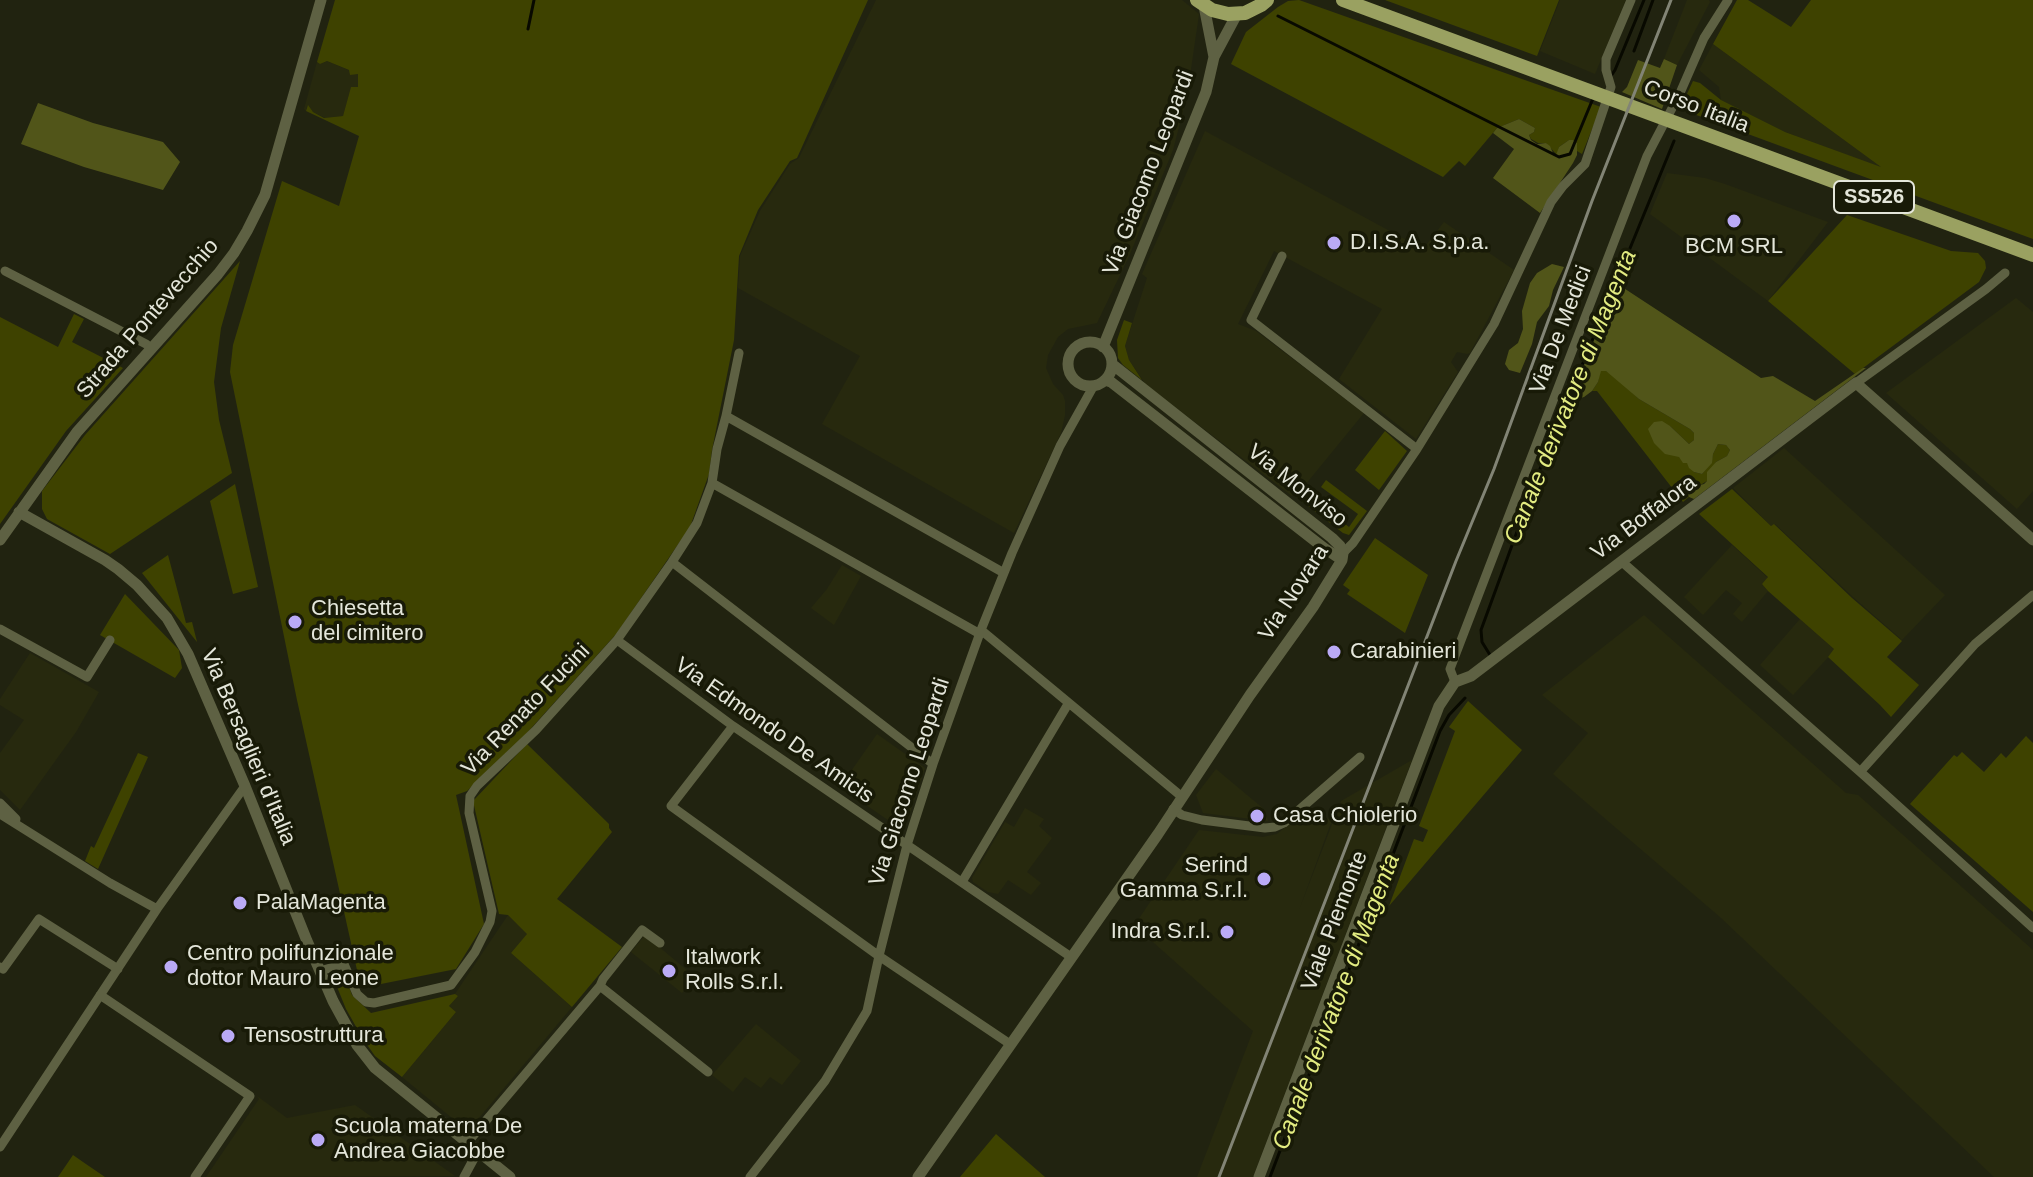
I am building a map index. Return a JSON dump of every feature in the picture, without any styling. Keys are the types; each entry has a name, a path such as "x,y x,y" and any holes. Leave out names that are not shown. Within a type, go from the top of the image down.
{"main road":[{"path":"1201,3 1220,13 1237,14 1253,10 1267,0"},
{"name":"Corso Italia","path":"1343,0 2031,252"}],"street":[{"name":"Strada Pontevecchio","path":"0,540 77,432 234,253 265,195 321,0"},
{"name":"Via Novara","path":"918,1177 1313,607 1343,556 1417,449 1494,324 1551,202 1585,164 1611,87 1606,59 1631,0"},
{"name":"Via De Medici","path":"1455,682 1450,669 1647,156 1704,38 1728,0"},
{"name":"Via Giacomo Leopardi","path":"1201,3 1214,57"},
{"name":"Via Giacomo Leopardi","path":"1103,347 1206,92 1214,57 1237,14"},
{"path":"1282,256 1251,320 1417,449"},
{"path":"5,271 152,349"},
{"name":"Via Boffalora","path":"1455,682 1471,676 2005,273"},
{"path":"1086,342 1103,347 1110,354 1112,364 1105,380 1093,387 1079,384 1068,368 1069,357 1076,347 1086,342"},
{"name":"Via Renato Fucini","path":"320,971 344,964 357,994 366,1002 374,1003 446,987 456,981 475,952 492,911 469,813 470,796 536,730 617,640 697,523 712,483 739,353"},
{"name":"Via Monviso","path":"1112,364 1332,538 1340,546 1343,556"},
{"name":"Via Monviso","path":"1105,380 1324,548 1343,556"},
{"path":"1856,383 2033,540"},
{"name":"Via Giacomo Leopardi","path":"750,1177 825,1081 867,1011 907,845 980,632 1035,499 1093,387"},
{"path":"726,416 1004,573"},
{"name":"Via Monviso","path":"1214,463 1222,452"},
{"path":"712,483 980,632 1181,796"},
{"name":"Via Bersaglieri d'Italia","path":"19,512 118,569 167,618 188,654 320,971 357,1045 375,1068 510,1177"},
{"path":"1621,561 2033,928"},
{"path":"672,562 933,764"},
{"path":"1860,772 1975,644 2033,595"},
{"path":"0,629 87,677 110,640"},
{"name":"Via Edmondo De Amicis","path":"617,640 733,726 1071,957"},
{"name":"Viale Piemonte","path":"1259,1177 1439,706 1455,682"},
{"path":"962,882 1068,704"},
{"path":"733,726 671,806 879,956 1010,1044"},
{"path":"1173,809 1182,815 1202,820 1275,827 1284,823 1360,757"},
{"path":"0,1147 157,909 245,786"},
{"path":"0,803 27,830"},
{"path":"0,814 157,909"},
{"path":"0,967 3,969 39,919 118,969"},
{"path":"467,1143 600,986 642,930 660,943"},
{"path":"600,986 708,1072"},
{"path":"100,995 250,1096 195,1177"},
{"path":"464,1177 478,1151"}],"shaded area":[{"path":"335,0 868,0 797,158 790,161 758,210 739,256 734,340 709,474 690,527 617,633 525,735 467,791 456,795 484,924 456,969 361,988 297,700 230,372 233,345 282,181 339,206 359,136 306,111 308,105 324,118 343,116 351,87 358,87 358,74 350,75 349,70 327,61 317,62"},
{"path":"876,0 1182,0 1199,14 1187,96 1173,150 1130,254 1097,323 1068,329 1058,337 1048,355 1046,368 1053,384 1063,395 1065,415 1061,433 1014,533 822,424 860,356 738,288 740,256 760,211 790,164 799,158"},
{"path":"1299,0 1601,107 1582,154 1577,151 1577,143 1569,140 1559,147 1557,155 1546,143 1531,139 1529,135 1535,128 1519,119 1497,128 1465,166 1459,161 1443,177 1231,64 1246,32 1278,7 1288,1"},
{"path":"1385,0 1559,0 1537,56"},
{"path":"1560,0 1626,0 1595,74 1540,51"},
{"path":"1687,0 1710,2 1677,65 1664,59"},
{"path":"1737,0 1748,0 1791,27 1811,0 2033,0 2033,239 1680,109 1693,81 1700,83 1721,100 1785,132 1881,167 1713,44"},
{"path":"1713,44 1884,169 1785,132 1721,100 1719,87 1699,70"},
{"path":"327,61 358,74 359,87 351,88 343,116 325,118 307,106 306,111 304,109 317,62"},
{"path":"1205,131 1423,249 1444,222 1514,270 1470,353 1457,352 1451,362 1458,372 1416,439 1339,379 1382,309 1274,251 1238,324 1256,331 1364,413 1301,490 1292,496 1146,385 1129,360 1125,346 1147,278 1142,274"},
{"path":"1667,173 1725,184 1828,222 1768,301 1650,214"},
{"path":"1847,215 1951,251 1978,253 1985,261 1986,268 1979,282 1855,374 1768,301"},
{"path":"240,261 221,328 214,382 219,420 232,473 110,554 47,519 42,509 42,491 85,435"},
{"path":"2016,298 2033,312 2033,491 2017,509 1886,393"},
{"path":"74,314 84,319 72,342 123,368 66,431 0,524 0,317 58,347"},
{"path":"1124,320 1132,323 1125,346 1129,360 1142,380 1118,358 1117,340"},
{"path":"1600,371 1613,375 1639,399 1694,433 1694,440 1689,444 1670,426 1679,457 1694,472 1702,474 1711,463 1718,444 1726,445 1730,450 1727,456 1716,462 1707,481 1687,493 1689,497 1683,502 1597,391 1592,391"},
{"path":"1385,431 1407,451 1379,490 1355,470"},
{"path":"1784,448 1945,595 1902,640 1775,524 1771,526 1733,488"},
{"path":"1326,480 1367,511 1349,535 1293,494 1301,490 1349,527 1358,514 1321,487"},
{"path":"235,484 258,587 233,594 210,501"},
{"path":"1732,489 1902,641 1887,657 1919,685 1891,717 1828,657 1834,649 1768,591 1762,584 1768,577 1699,514"},
{"path":"1375,538 1428,575 1405,633 1347,594 1350,590 1343,585"},
{"path":"1732,545 1768,578 1762,584 1768,591 1742,622 1733,614 1742,603 1726,590 1703,615 1684,597"},
{"path":"168,555 186,623 192,622 197,642 142,573"},
{"path":"842,565 861,576 834,625 811,608"},
{"path":"125,594 179,650 182,668 175,678 100,635"},
{"path":"1644,615 1846,793 1858,795 2033,950 2033,1177 1994,1177 1720,917 1553,774 1588,733 1542,695"},
{"path":"1800,619 1835,650 1793,695 1760,665"},
{"path":"30,653 99,692 76,732 20,810 0,790 0,753 24,720 0,705 0,699"},
{"path":"1468,701 1522,750 1389,906 1414,839 1423,842 1428,830 1419,826 1455,731 1449,727"},
{"path":"877,734 925,768 906,824 898,827 840,787"},
{"path":"2026,736 2033,743 2033,912 1910,804 1954,755 1957,757 1962,752 1984,772 2001,753 2006,758"},
{"path":"527,744 609,824 612,832 557,899 622,947 572,1007 511,953 527,934 508,915 499,914 473,801"},
{"path":"138,753 148,757 98,869 85,861"},
{"path":"1412,760 1253,1177 1197,1177 1253,1031 1136,927 1140,923 1138,920 1199,830 1263,837 1277,834 1306,810 1332,820 1299,910 1341,801"},
{"path":"1216,769 1265,810 1268,821 1203,813 1196,795"},
{"path":"1025,808 1044,819 1039,826 1052,838 1027,872 1041,883 1031,895 1008,880 998,894 988,892 972,878 1005,822 1014,827"},
{"path":"508,915 528,934 511,953 572,1007 468,1131 402,1077 456,1012 449,1006 458,996 455,994"},
{"path":"645,935 695,977 682,993 631,952"},
{"path":"337,973 345,975 352,995 371,1013 455,994 458,996 449,1006 456,1012 402,1077 375,1056 363,1039 333,977"},
{"path":"756,1024 801,1061 782,1085 770,1077 761,1088 745,1077 733,1092 712,1075"},
{"name":"Scuola materna De Andrea Giacobbe","path":"257,1096 287,1118 355,1105 455,1176 206,1177 259,1099"},
{"path":"996,1134 1013,1149 1045,1177 960,1177"},
{"path":"73,1155 83,1162 105,1177 58,1177"}],"green space":[{"path":"1664,59 1677,65 1662,109 1622,92 1638,60 1660,68"},
{"path":"38,103 93,123 163,142 180,162 163,190 84,167 21,144"},
{"path":"1519,119 1535,128 1529,135 1531,140 1537,144 1546,143 1556,155 1559,147 1569,140 1577,143 1573,163 1540,213 1493,178 1514,149 1493,133 1497,128"},
{"path":"1552,264 1564,267 1549,306 1537,322 1520,373 1509,370 1505,364 1509,350 1518,343 1523,329 1522,311 1530,283 1537,273"},
{"path":"1616,283 1761,378 1773,376 1815,401 1866,368 1694,499 1687,493 1689,485 1697,486 1707,481 1707,472 1727,456 1730,450 1726,445 1718,444 1712,463 1702,474 1694,472 1679,457 1665,454 1654,443 1648,429 1654,422 1662,421 1689,444 1694,440 1694,433 1639,399 1606,371 1601,371 1598,382 1584,397 1577,399 1572,396"}],"waterway":[{"path":"528,29 534,0"},
{"path":"1611,76 1644,0"},
{"name":"Canale derivatore di Magenta","path":"1634,51 1653,0"},
{"path":"1278,16 1559,157 1570,154 1594,96"},
{"name":"Canale derivatore di Magenta","path":"1490,655 1482,642 1481,630 1544,458 1674,141"},
{"name":"Canale derivatore di Magenta","path":"1270,1177 1440,731 1449,715 1465,698"}],"railway":[{"path":"1219,1177 1494,469 1592,201 1671,0"}],"place":[{"name":"BCM SRL","path":"1734,221"},
{"name":"D.I.S.A. S.p.a.","path":"1334,243"},
{"name":"Chiesetta del cimitero","path":"295,622"},
{"name":"Carabinieri","path":"1334,652"},
{"name":"Casa Chiolerio","path":"1257,816"},
{"name":"Serind Gamma S.r.l.","path":"1264,879"},
{"name":"PalaMagenta","path":"240,903"},
{"name":"Indra S.r.l.","path":"1227,932"},
{"name":"Centro polifunzionale dottor Mauro Leone","path":"171,967"},
{"name":"Italwork Rolls S.r.l.","path":"669,971"},
{"name":"Tensostruttura","path":"228,1036"},
{"name":"Scuola materna De Andrea Giacobbe","path":"318,1140"}]}
